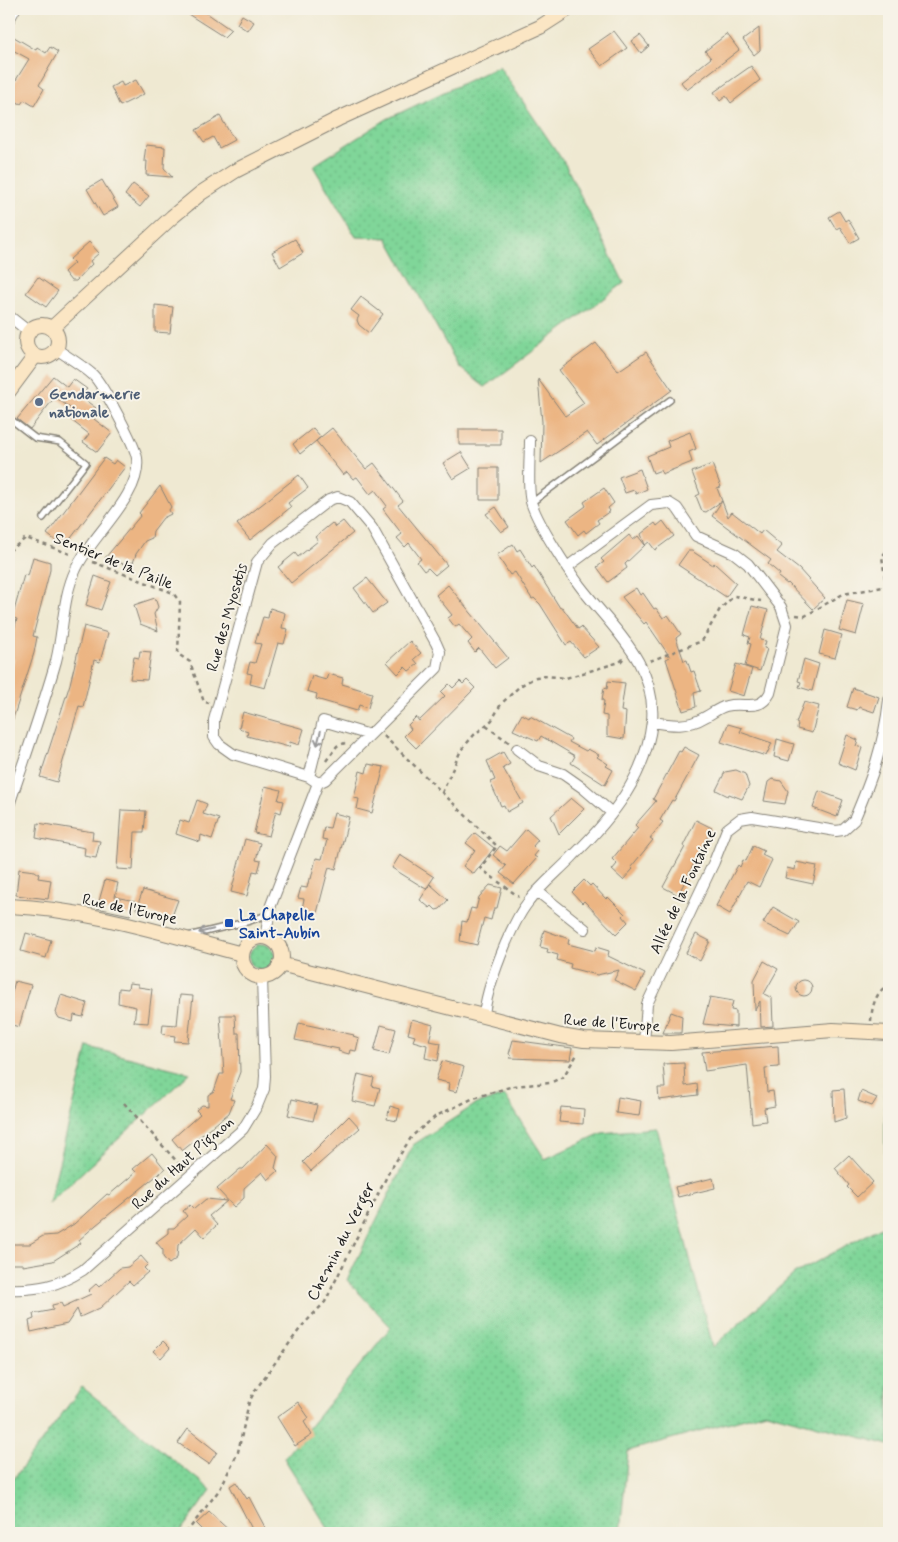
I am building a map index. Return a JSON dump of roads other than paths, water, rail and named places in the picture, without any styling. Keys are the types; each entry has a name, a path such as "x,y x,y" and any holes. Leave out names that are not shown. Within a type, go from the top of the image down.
{"street":[{"path":"9,20 16,9"},
{"path":"52,328 172,217 201,193 235,171 338,119 540,26 568,9"},
{"path":"9,316 28,331"},
{"path":"28,331 40,324 52,328 58,338 56,348 47,356 35,356"},
{"path":"28,331 26,345 35,356"},
{"path":"9,805 56,661 66,596 81,557 134,485 137,472 137,457 98,380 56,348"},
{"path":"9,391 35,356"},
{"path":"484,1016 485,1004 496,969 527,903 575,855 612,814 637,776 645,758 652,722 651,693 642,664 567,567 531,504 530,441"},
{"name":"Rue des Myosotis","path":"264,938 270,913 312,794 318,783 325,780 437,668 440,652 372,528 350,502 338,497 329,500 273,543 256,562 217,704 214,737 225,749 309,777 318,783"},
{"path":"567,567 651,505 670,502 677,508 696,536 734,553 748,564 782,606 787,625 767,699 755,707 727,706 683,726 652,722"},
{"name":"Allée de la Fontaine","path":"644,1043 647,1004 714,862 727,829 740,819 752,817 836,831 848,827 854,820 879,760 885,734 889,700"},
{"path":"309,777 323,720 373,731"},
{"path":"517,749 539,766 563,774 583,788 612,814"},
{"path":"537,891 584,929"},
{"path":"9,906 9,911"},
{"name":"Rue de l'Europe","path":"9,906 45,908 87,916 242,954"},
{"path":"264,938 273,941 280,948 280,964 273,974 262,977 254,976 246,970 242,954 249,942 264,938"},
{"name":"Rue de l'Europe","path":"280,964 561,1036 584,1040 671,1044 833,1030 889,1033"},
{"name":"Rue du Haut Pignon","path":"9,1289 45,1288 68,1280 98,1258 243,1129 258,1106 264,1089 262,977"}],"lane":[{"path":"531,504 670,400"},
{"path":"9,418 35,438 60,442 86,463 43,518"},
{"path":"183,938 250,921 270,913"}],"place":[{"name":"Gendarmerie nationale","path":"39,402"},
{"name":"La Chapelle Saint-Aubin","path":"229,923"}]}
